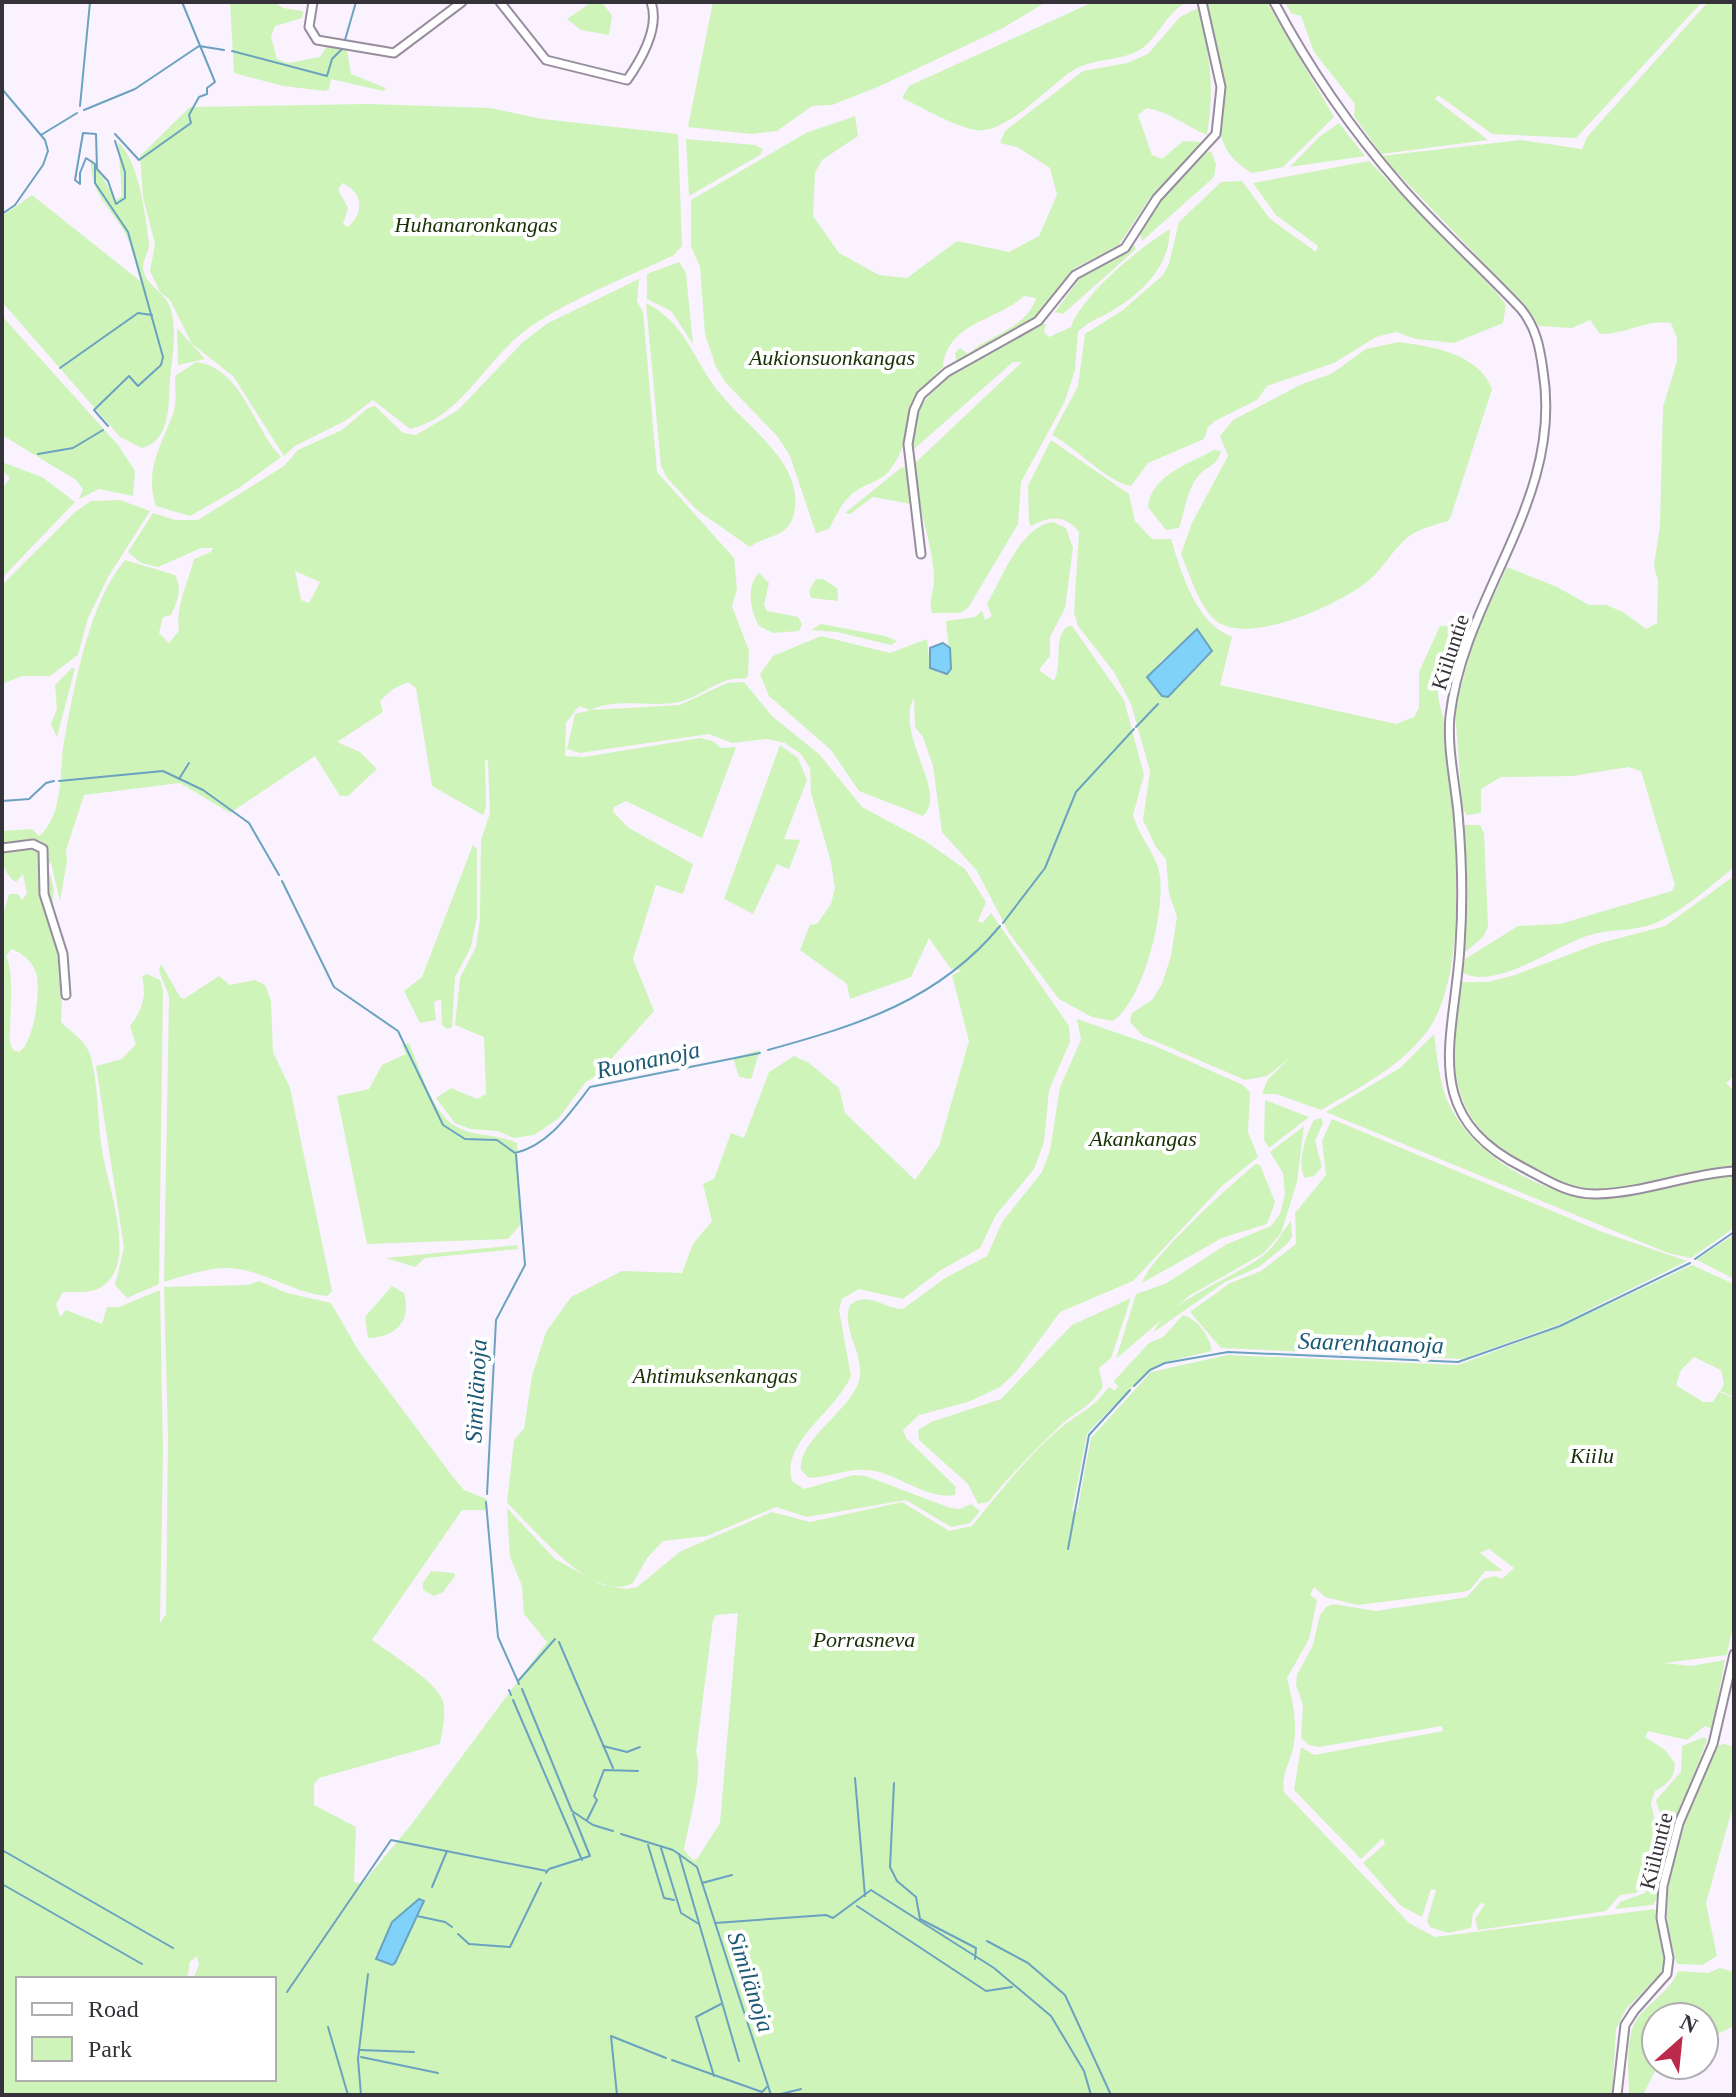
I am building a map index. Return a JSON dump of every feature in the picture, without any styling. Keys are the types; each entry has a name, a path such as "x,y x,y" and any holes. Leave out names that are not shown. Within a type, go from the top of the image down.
{"street":[{"path":"313,2 309,27 317,40 394,53 462,2"},
{"path":"500,2 546,60 627,80 646,49 653,14 651,2"},
{"path":"921,554 908,444 914,410 926,389 965,362 1038,321 1075,275 1125,248 1157,198 1216,134 1221,87 1202,2"},
{"name":"Kiiluntie","path":"1274,2 1314,70 1359,136 1430,218 1521,309 1534,328 1541,354 1548,425 1541,466 1473,633 1457,679 1450,714 1462,887 1460,947 1450,1013 1448,1068 1458,1105 1494,1152 1574,1192 1604,1194 1734,1171"},
{"path":"2,848 33,844 43,849 45,900 63,954 66,995"},
{"name":"Kiiluntie","path":"1617,2095 1625,2025 1667,1974 1669,1958 1661,1918 1663,1886 1679,1823 1713,1744 1734,1655"}],"green space":[{"path":"230,2 274,2 283,8 303,11 302,18 275,26 271,37 277,59 288,63 320,57 328,45 347,50 351,74 386,88 383,91 331,79 329,89 325,91 283,86 234,73"},
{"path":"592,2 602,2 612,16 609,35 581,30 567,19"},
{"path":"713,2 1046,2 1003,28 880,86 832,105 812,106 777,131 752,134 688,127"},
{"path":"1093,2 1188,2 1174,12 1141,49 1072,71 1012,118 987,130 957,124 902,98 909,86"},
{"path":"1205,2 1267,2 1334,117 1283,167 1252,173 1236,161 1225,146 1220,127 1222,70"},
{"path":"1285,2 1702,2 1576,138 1492,134 1438,95 1435,99 1488,140 1381,154 1354,116 1355,104 1314,52 1301,16 1291,13"},
{"path":"1708,2 1734,2 1734,867 1689,903 1660,921 1644,927 1594,934 1509,971 1476,977 1462,972 1465,959 1518,926 1560,924 1672,891 1675,885 1641,771 1628,767 1573,776 1501,777 1481,789 1481,813 1467,815 1462,808 1455,708 1475,636 1507,567 1557,587 1589,605 1606,605 1623,612 1646,629 1657,623 1658,581 1654,566 1660,525 1663,407 1677,361 1677,338 1671,323 1662,322 1600,334 1590,320 1572,328 1539,326 1528,309 1381,156 1521,140 1582,149 1587,137"},
{"name":"Aukionsuonkangas","path":"1198,8 1210,71 1211,101 1207,135 1155,110 1147,108 1138,115 1152,155 1162,159 1183,141 1203,142 1150,198 1118,246 1075,268 1043,313 957,363 955,353 960,348 968,354 1016,324 1025,317 1036,298 1024,296 963,331 954,340 943,367 920,395 904,444 890,470 853,493 842,505 829,529 816,533 790,456 778,437 726,383 716,367 705,334 700,266 691,247 691,200 806,133 855,116 858,136 822,160 815,173 813,216 839,253 879,275 907,278 957,241 1009,252 1039,236 1057,195 1050,168 1017,147 1000,143 1005,131 1083,71 1127,63 1148,54 1180,17"},
{"name":"Huhanaronkangas","path":"368,104 490,108 542,119 678,134 682,246 674,255 579,299 526,330 459,400 428,422 410,429 373,400 345,421 295,446 284,456 233,376 192,344 170,300 160,292 150,271 155,244 143,197 140,156 190,107","holes":["342,183 358,197 359,209 348,227 343,224 348,208 338,190"]},
{"path":"1339,123 1365,156 1290,167 1319,137"},
{"path":"686,139 755,145 763,149 760,155 689,196"},
{"path":"118,142 136,174 143,203 149,243 143,264 144,273 170,307 174,325 164,429 152,444 142,448 120,437 2,302 2,216 32,195 140,281 128,239 100,195 91,169 91,158 116,200 122,196"},
{"path":"1211,151 1216,164 1214,177 1142,241 1140,234 1161,200 1192,164"},
{"path":"1369,161 1496,292 1506,305 1503,323 1454,343 1416,339 1396,332 1376,337 1334,363 1267,386 1257,400 1215,421 1208,427 1204,439 1148,463 1131,486 1111,478 1052,435 1078,386 1085,334 1123,310 1163,275 1169,264 1179,222 1221,182 1242,181 1270,219 1316,252 1318,246 1276,215 1253,183"},
{"path":"1170,229 1165,255 1152,278 1132,297 1078,332 1075,370 1065,401 1021,482 1018,524 968,608 960,613 932,613 933,562 914,464 1022,362 1013,362 913,450 913,427 921,406 955,372 1042,323 1046,324 1044,332 1049,337 1071,327 1077,314 1099,287 1128,259"},
{"path":"1134,245 1136,249 1063,314 1055,312 1082,275"},
{"path":"679,262 686,273 693,344 671,311 647,299 647,274"},
{"path":"639,279 637,301 643,312 657,472 734,558 737,589 732,606 749,651 748,676 720,683 679,702 612,704 591,710 680,705 727,683 744,682 772,716 820,755 862,807 925,841 965,869 986,902 978,921 982,923 991,913 1069,1026 1070,1042 1049,1090 1044,1142 1034,1169 996,1215 980,1248 941,1270 903,1299 859,1289 842,1299 839,1310 851,1376 844,1389 801,1440 790,1467 792,1481 804,1489 854,1475 866,1476 950,1508 960,1509 971,1504 980,1511 970,1523 951,1527 906,1500 807,1517 776,1507 707,1536 663,1541 647,1558 633,1583 617,1587 600,1583 564,1560 507,1503 514,1440 524,1429 532,1376 546,1332 571,1297 622,1271 682,1273 693,1244 712,1221 703,1184 714,1179 731,1133 744,1138 769,1072 794,1056 809,1063 839,1088 845,1113 915,1180 939,1146 969,1041 952,975 962,970 951,969 929,938 911,977 850,999 847,984 800,950 810,925 817,924 831,904 835,888 831,862 811,793 810,768 801,754 785,743 767,739 732,743 709,734 580,753 567,749 575,714 590,710 579,706 566,723 565,756 584,757 700,738 713,741 721,748 736,747 702,838 626,801 614,807 613,812 629,828 693,864 683,894 656,885 633,959 654,1011 598,1074 585,1083 558,1119 534,1135 514,1138 497,1131 470,1129 455,1123 436,1098 451,1088 477,1099 486,1094 484,1037 455,1025 460,978 476,947 480,919 481,840 490,813 488,760 485,760 486,807 483,815 432,786 416,688 408,682 393,689 380,701 383,712 337,742 360,752 377,769 348,796 340,796 315,756 230,813 180,783 84,795 66,850 60,901 51,863 47,864 54,889 50,923 63,971 61,1022 82,1042 91,1058 102,1150 120,1244 115,1271 105,1284 93,1290 63,1292 56,1304 60,1317 66,1310 102,1324 107,1307 119,1307 160,1290 163,1451 160,1623 166,1614 168,1437 164,1287 248,1285 259,1281 287,1293 331,1303 358,1350 453,1477 464,1490 487,1499 486,1510 462,1510 372,1640 421,1675 442,1699 444,1722 440,1744 319,1778 314,1784 314,1805 356,1827 354,1882 362,1884 411,1825 547,1642 524,1614 522,1586 510,1557 507,1508 555,1559 602,1585 627,1589 637,1587 681,1551 772,1512 810,1522 902,1502 949,1531 972,1526 1045,1442 1092,1406 1109,1387 1115,1391 1118,1386 1114,1381 1149,1343 1163,1337 1183,1315 1189,1317 1202,1329 1212,1351 1165,1362 1150,1369 1092,1428 1087,1434 1072,1511 1077,1512 1091,1438 1151,1372 1227,1355 1458,1365 1562,1326 1692,1265 1734,1284 1734,1397 1720,1391 1724,1384 1721,1370 1694,1357 1681,1370 1676,1385 1703,1402 1713,1402 1719,1392 1734,1398 1734,1619 1727,1655 1664,1663 1691,1666 1725,1660 1712,1729 1705,1726 1687,1740 1648,1731 1645,1737 1665,1750 1675,1763 1672,1777 1655,1791 1651,1803 1655,1822 1644,1885 1636,1893 1620,1895 1606,1911 1478,1930 1475,1919 1485,1904 1481,1903 1473,1913 1471,1928 1448,1933 1430,1927 1427,1921 1436,1890 1431,1889 1422,1917 1401,1906 1363,1863 1385,1844 1383,1838 1361,1859 1294,1790 1301,1747 1314,1755 1443,1731 1442,1726 1319,1747 1309,1745 1301,1738 1303,1705 1296,1685 1297,1675 1313,1645 1320,1615 1326,1607 1333,1604 1376,1611 1467,1597 1483,1579 1495,1576 1502,1579 1514,1568 1489,1549 1480,1553 1503,1571 1485,1571 1470,1590 1462,1592 1358,1605 1325,1597 1314,1587 1310,1595 1317,1600 1309,1639 1287,1678 1295,1731 1293,1749 1284,1775 1284,1792 1409,1923 1435,1937 1655,1909 1664,1963 1661,1974 1626,2009 1616,2029 1612,2095 2,2095 2,918 9,894 18,894 22,900 27,893 23,874 16,882 7,873 2,853 2,831 32,829 39,836 53,815 60,789 65,736 86,643 102,597 125,560 175,575 179,585 177,600 171,615 163,617 159,633 169,643 179,631 180,604 194,559 211,552 213,548 201,548 158,567 141,563 128,552 153,513 175,520 198,520 284,466 298,450 342,430 368,408 375,406 403,433 416,435 458,410 523,342 548,323","holes":["295,571 320,582 309,603 301,600","12,949 33,966 38,988 33,1026 25,1046 19,1052 13,1050 10,1043 11,985 6,956","738,1613 720,1823 697,1859 693,1860 684,1850 697,1785 696,1752 713,1620 716,1615","416,1901 423,1907 392,1965 375,1956 383,1946 392,1922"]},
{"path":"646,303 671,321 722,396 784,465 792,481 795,499 793,517 781,533 750,547 698,511 667,478 661,466"},
{"path":"2,316 118,445 135,471 133,496 99,489 79,499 83,489 76,480 2,435"},
{"path":"177,328 205,359 178,365"},
{"path":"1399,342 1426,346 1465,360 1476,367 1492,389 1448,521 1412,534 1367,582 1314,611 1291,620 1247,629 1228,627 1214,619 1199,597 1181,554 1192,523 1228,456 1220,436 1233,420 1302,384 1331,374 1366,349"},
{"path":"196,362 212,366 236,387 281,457 239,488 190,516 156,506 152,481 156,459 174,410 175,376"},
{"path":"1051,440 1129,494 1135,521 1152,539 1171,539 1185,581 1199,609 1219,630 1232,637 1220,685 1396,724 1414,717 1419,708 1419,672 1440,626 1456,625 1462,632 1438,693 1444,723 1455,837 1456,882 1451,966 1442,1002 1428,1030 1405,1055 1379,1075 1321,1110 1276,1094 1262,1094 1268,1079 1291,1057 1267,1076 1245,1080 1143,1036 1130,1022 1132,1013 1152,1000 1162,984 1171,956 1177,917 1169,893 1166,859 1156,847 1143,820 1150,771 1131,704 1114,672 1078,626 1074,612 1079,532 1068,522 1056,518 1031,526 1028,486","holes":["1197,630 1212,652 1169,697 1160,662"]},
{"path":"1214,450 1221,451 1192,486 1179,528 1166,530 1148,507 1156,487 1173,472"},
{"path":"2,462 42,477 75,502 2,578 2,489 10,478 2,470"},
{"path":"902,467 907,468 911,504 873,497 850,514 845,513"},
{"path":"120,500 150,511 108,577 88,618 78,655 50,676 22,676 2,684 2,585 75,512 91,501"},
{"path":"1053,522 1066,528 1073,548 1065,608 1050,637 1050,656 1039,670 1054,681 1060,639 1066,627 1072,626 1124,700 1144,775 1133,815 1154,857 1161,887 1151,952 1134,994 1113,1021 1092,1017 1059,999 1009,933 977,871 942,832 933,766 923,737 915,727 914,697 910,712 911,729 930,792 929,805 923,816 859,791 831,750 769,696 760,674 773,656 821,636 890,653 927,639 930,668 943,674 951,669 946,621 975,617 982,611 985,620 992,616 987,604 1013,555 1031,533"},
{"path":"759,573 769,583 764,605 767,611 798,617 802,624 799,631 773,633 759,626 753,613 751,591"},
{"path":"816,579 823,579 837,588 838,601 811,598 809,591"},
{"path":"821,624 897,641 891,645 837,632 811,630"},
{"path":"75,668 57,737 51,724 57,709 55,685"},
{"path":"780,745 798,758 807,780 784,839 800,840 789,869 777,864 753,914 724,899"},
{"path":"1465,825 1480,825 1484,833 1488,927 1483,937 1463,954 1462,830"},
{"path":"473,845 477,849 477,917 471,947 455,977 452,1027 447,1029 442,1025 441,999 434,1002 436,1020 420,1023 404,991 422,977"},
{"path":"1734,876 1734,1076 1726,1083 1734,1091 1734,1167 1699,1171 1630,1187 1595,1190 1551,1178 1500,1148 1480,1129 1458,1088 1454,1039 1459,982 1488,982 1515,975 1597,944 1665,926"},
{"path":"161,964 184,999 219,976 230,985 255,980 265,985 271,1001 273,1052 290,1088 332,1291 327,1296 250,1271 229,1268 201,1271 164,1282 169,996 159,971"},
{"path":"147,974 160,980 163,990 159,1284 127,1298 115,1285 124,1247 96,1066 122,1059 136,1044 130,1026 142,1003 142,977"},
{"name":"Akankangas","path":"1077,1019 1155,1046 1243,1085 1250,1092 1248,1132 1258,1157 1222,1186 1133,1281 1060,1312 1016,1372 1000,1387 968,1402 919,1415 903,1430 906,1438 956,1487 955,1495 937,1495 872,1471 853,1470 809,1478 801,1470 807,1449 858,1384 860,1364 848,1325 850,1305 863,1299 903,1309 945,1278 987,1256 1002,1222 1042,1172 1050,1151 1060,1087 1081,1040"},
{"path":"1434,1034 1444,1093 1458,1120 1474,1139 1514,1171 1560,1192 1607,1198 1734,1175 1734,1228 1691,1258 1668,1253 1326,1112 1400,1068"},
{"path":"409,1043 435,1104 451,1123 468,1132 517,1143 521,1224 508,1239 367,1244 337,1096 369,1089 382,1065 406,1054 402,1045"},
{"path":"760,1050 751,1079 739,1077 733,1058"},
{"path":"1265,1100 1309,1117 1269,1148 1264,1140"},
{"path":"1321,1118 1323,1123 1315,1141 1322,1167 1314,1176 1305,1178 1301,1165 1305,1141 1314,1120"},
{"path":"1332,1119 1605,1233 1687,1261 1560,1324 1462,1359 1221,1348 1190,1312 1230,1283 1261,1271 1296,1244 1295,1213 1326,1175 1322,1141"},
{"path":"1304,1126 1297,1182 1281,1233 1264,1253 1189,1296 1116,1359 1136,1294 1165,1284 1227,1244 1271,1226 1280,1214 1285,1194 1283,1173 1270,1152"},
{"path":"1256,1164 1260,1165 1275,1202 1267,1224 1222,1238 1142,1283 1175,1240"},
{"path":"1291,1221 1292,1237 1259,1267 1225,1282 1154,1332 1160,1321 1186,1300 1265,1254"},
{"path":"1734,1235 1734,1279 1697,1260 1697,1259"},
{"path":"517,1245 518,1249 425,1258 415,1267 386,1258"},
{"path":"392,1286 404,1293 406,1312 403,1320 386,1335 368,1338 365,1317"},
{"path":"1131,1298 1111,1358 1099,1368 1103,1387 1088,1405 1043,1443 988,1502 978,1504 968,1484 919,1440 918,1430 931,1422 1001,1399 1072,1325"},
{"path":"431,1571 454,1573 455,1576 443,1592 434,1596 423,1590 423,1583"},
{"path":"1704,1737 1707,1740 1672,1834 1657,1898 1653,1905 1615,1909 1620,1902 1645,1893 1662,1822 1656,1800 1681,1772 1682,1746"},
{"path":"1719,1745 1734,1747 1734,1802 1706,1903 1717,1956 1702,1965 1677,1964 1667,1922 1671,1872 1682,1828 1699,1784"},
{"path":"1720,1968 1734,1972 1734,2026 1720,2033 1720,2001 1654,2001 1670,1985 1678,1971 1708,1973"},
{"path":"1640,2015 1640,2081 1650,2081 1643,2095 1629,2095 1630,2036"}],"water":[{"path":"1197,629 1212,651 1168,697 1162,696 1147,677"},
{"path":"943,643 950,648 951,669 947,674 930,668 930,648"},
{"path":"419,1899 424,1901 395,1963 392,1965 376,1959 392,1922"}],"waterway":[{"path":"80,106 90,2"},
{"path":"115,134 139,160 191,123 189,115 199,97 207,94 207,88 215,82 182,2"},
{"path":"345,40 356,2"},
{"path":"84,110 135,89 199,46 224,50"},
{"path":"232,51 327,76 332,59 343,48"},
{"name":"Ruonanoja","path":"2,89 45,140 48,151 43,165 15,205 2,214"},
{"path":"41,135 77,113"},
{"path":"108,426 94,410 129,376 138,386 161,365 163,357 128,232 95,183 95,164 86,158 80,173 80,184 75,180 83,133 96,134 97,169 108,181 116,204 125,198 125,172 115,141"},
{"path":"60,368 138,313 152,315"},
{"path":"38,454 73,448 103,430"},
{"name":"Ruonanoja","path":"1136,727 1158,704"},
{"name":"Ruonanoja","path":"1003,923 1045,868 1076,792 1134,729"},
{"path":"179,779 189,763"},
{"name":"Ruonanoja","path":"59,781 163,771 203,790 249,823 279,875"},
{"name":"Ruonanoja","path":"2,801 29,799 46,783 54,781"},
{"name":"Ruonanoja","path":"282,881 334,987 398,1031 443,1125 465,1139 497,1140 515,1153 548,1135 590,1087 760,1053"},
{"name":"Ruonanoja","path":"768,1050 865,1020 923,992 976,952 1000,926"},
{"name":"Similänoja","path":"487,1494 496,1320 525,1265 516,1155"},
{"name":"Saarenhaanoja","path":"1695,1259 1734,1232"},
{"name":"Saarenhaanoja","path":"1134,1386 1150,1370 1165,1363 1228,1352 1458,1362 1560,1326 1690,1263"},
{"name":"Saarenhaanoja","path":"1068,1549 1089,1435 1130,1390"},
{"name":"Similänoja","path":"486,1502 498,1637 519,1684"},
{"path":"519,1680 555,1639"},
{"path":"559,1642 613,1768"},
{"name":"Similänoja","path":"522,1689 572,1811 593,1825 613,1831"},
{"path":"509,1690 511,1695"},
{"path":"513,1700 582,1860"},
{"path":"603,1746 627,1752 640,1747"},
{"path":"587,1820 597,1800 594,1796 604,1770 638,1771"},
{"path":"855,1778 865,1896"},
{"path":"894,1783 890,1867 897,1881 916,1897 920,1919 976,1948 975,1959"},
{"path":"546,1873 549,1869 590,1856 573,1814"},
{"name":"Similänoja","path":"621,1834 673,1850 697,1867 771,2095"},
{"path":"287,1992 391,1840 547,1871"},
{"path":"648,1845 664,1898 674,1900"},
{"path":"661,1848 681,1913 699,1924"},
{"path":"2,1850 173,1948"},
{"path":"432,1887 447,1851"},
{"path":"679,1854 739,2061"},
{"path":"702,1883 732,1875"},
{"path":"458,1934 469,1944 510,1947 541,1883"},
{"path":"2,1884 142,1964"},
{"path":"715,1923 826,1915 833,1918 871,1890 994,1968 1051,2016 1084,2071 1091,2095"},
{"path":"857,1906 986,1991 1012,1987"},
{"path":"417,1916 445,1922 452,1927"},
{"path":"987,1941 1028,1963 1065,1995 1111,2095"},
{"path":"361,2095 358,2059 368,1974"},
{"path":"714,2076 696,2017 721,2004"},
{"path":"328,2027 348,2095"},
{"path":"617,2095 611,2036 666,2058"},
{"path":"359,2050 414,2052"},
{"path":"361,2057 438,2073"},
{"path":"672,2060 762,2092 767,2087"},
{"path":"777,2095 801,2089"}],"park label":[{"name":"Ahtimuksenkangas","path":"715,1375"},
{"name":"Kiilu","path":"1592,1455"},
{"name":"Porrasneva","path":"864,1639"}]}
